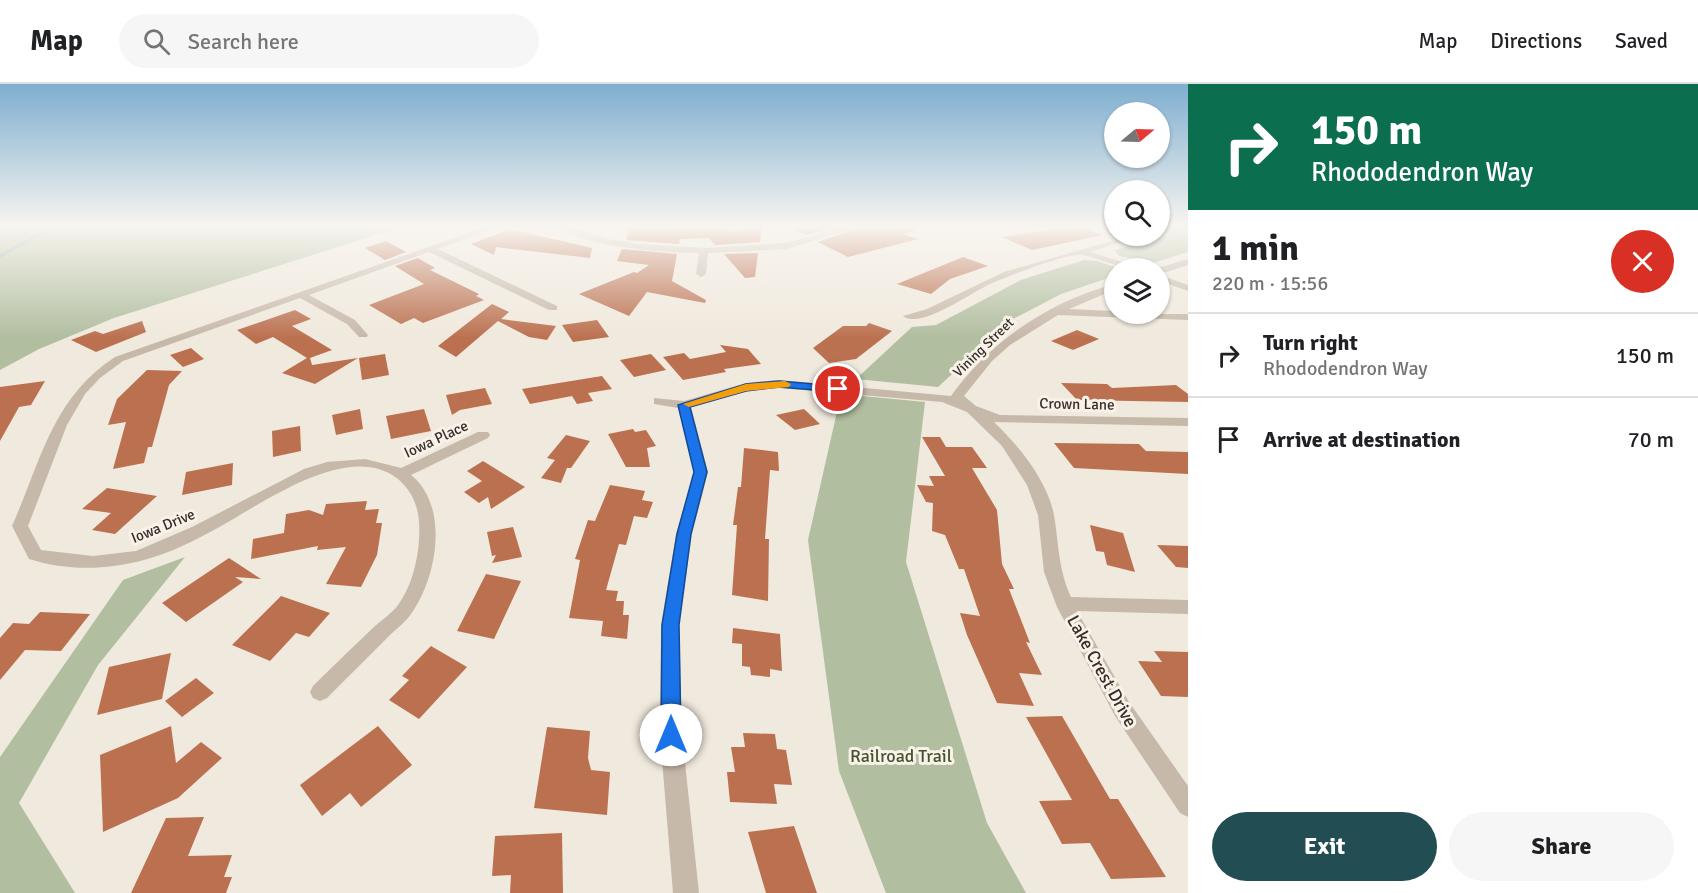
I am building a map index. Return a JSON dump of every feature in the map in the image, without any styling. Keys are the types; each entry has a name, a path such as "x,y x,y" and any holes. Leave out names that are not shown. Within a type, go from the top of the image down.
{"street":[{"name":"Iowa Drive","path":"389,263 119,358 92,379 72,404 20,525 35,555 71,563 92,563 150,552 224,518 277,486 311,471 348,464 388,467 403,473"},
{"path":"462,263 553,308"},
{"path":"701,274 702,263"},
{"path":"908,316 921,316 983,283 1044,263"},
{"path":"1170,268 1186,263"},
{"path":"1170,282 1188,288"},
{"name":"Vining Street","path":"969,406 957,397 965,382 1030,323 1104,291"},
{"path":"300,294 351,322 363,335"},
{"path":"1056,312 1188,317"},
{"name":"Crown Lane","path":"684,405 746,387 779,384 944,398 998,419 1188,422"},
{"path":"658,401 684,405 701,472 684,534 670,625 671,735 686,893"},
{"name":"Lake Crest Drive","path":"969,406 990,424 1018,456 1043,502 1051,563 1065,604 1088,654 1146,746 1188,805"},
{"name":"Iowa Place","path":"403,473 483,435"},
{"path":"320,692 406,608 421,569 428,520 421,493 403,473"},
{"path":"1065,604 1188,607"}],"green space":[{"path":"0,263 288,263 114,318 39,349 0,370"},
{"path":"1075,263 1104,263 1104,279 1061,294 1011,320 938,387 856,379 912,327 936,325 1021,280"},
{"name":"Railroad Trail","path":"841,394 925,402 906,562 987,823 1026,893 886,893 839,771 808,540"},
{"path":"185,557 98,665 19,803 75,893 0,893 0,757 123,580"}],"building":[{"path":"404,263 426,263 435,268 430,270 479,294 476,296 484,300 423,323 414,318 401,324 369,305 424,284 395,266"},
{"path":"631,263 675,263 672,281 706,300 705,303 647,292 629,316 579,294 634,272 637,273 649,265"},
{"path":"732,263 757,263 755,277 745,278"},
{"path":"949,263 979,263 988,266 950,279 931,294 897,284"},
{"path":"492,304 509,312 501,319 556,326 547,340 529,337 498,321 456,357 438,346"},
{"path":"295,310 311,319 292,326 332,350 310,358 312,365 358,358 315,384 282,373 307,358 273,337 256,344 237,330"},
{"path":"597,320 609,337 573,342 562,325"},
{"path":"142,321 146,332 96,352 71,340 95,331 103,334"},
{"path":"869,323 892,331 856,359 829,363 813,348 843,326 866,326"},
{"path":"1077,330 1099,339 1073,350 1051,341"},
{"path":"720,345 748,349 761,364 724,369 726,372 683,380 663,357 684,353 690,359 726,352"},
{"path":"191,348 204,359 183,367 170,355"},
{"path":"385,354 389,375 362,380 359,358"},
{"path":"651,354 666,370 634,377 620,360"},
{"path":"147,370 182,371 169,385 152,447 148,447 144,463 113,469 126,422 108,425 117,399"},
{"path":"602,376 612,389 588,393 593,401 577,404 572,396 530,404 522,389"},
{"path":"45,381 31,405 19,407 0,441 0,387"},
{"path":"1061,383 1107,384 1112,388 1176,385 1188,394 1188,402 1077,400"},
{"path":"485,388 492,404 460,410 452,415 446,395"},
{"path":"360,409 363,429 336,435 332,415"},
{"path":"424,409 431,431 391,439 386,416"},
{"path":"804,409 820,424 795,430 776,415"},
{"path":"300,426 301,451 273,457 272,431"},
{"path":"633,429 635,432 646,430 656,446 647,448 650,467 626,467 608,434"},
{"path":"566,435 590,441 571,468 567,468 561,483 541,478 555,460 547,458"},
{"path":"922,437 940,437 946,447 972,447 987,468 972,468 997,510 1002,564 1014,589 1009,589 1030,643 1026,642 1042,675 1019,673 1034,706 997,703 967,635 960,613 980,616 964,569 959,569 945,535 932,531 933,503 926,502 917,485 934,486 929,476 945,476"},
{"path":"1054,443 1139,444 1146,451 1188,452 1188,474 1074,468"},
{"path":"744,448 778,452 779,471 770,470 765,539 769,539 768,601 732,595 737,525 733,525 738,487 741,487"},
{"path":"483,461 525,487 491,509 488,497 479,503 464,492 482,481 467,471"},
{"path":"233,463 232,485 182,495 186,472"},
{"path":"610,485 645,491 642,500 653,502 647,518 634,516 626,545 619,544 606,590 618,591 616,601 624,601 623,615 629,615 627,639 601,636 603,621 569,618 580,560 575,559 588,520 595,521"},
{"path":"107,488 157,496 115,534 92,530 111,513 82,509"},
{"path":"367,501 365,510 379,509 376,523 382,523 377,555 361,587 326,584 346,547 317,550 318,546 251,559 253,539 284,533 286,514 309,510 323,515 326,504"},
{"path":"1090,525 1123,533 1135,572 1107,565 1104,552 1096,551"},
{"path":"513,527 522,557 492,563 496,555 492,556 487,532"},
{"path":"1157,545 1188,546 1188,568 1176,567"},
{"path":"229,558 261,579 235,577 243,582 186,622 162,603"},
{"path":"486,574 521,581 494,639 457,631"},
{"path":"281,596 330,613 309,637 296,633 270,661 232,645"},
{"path":"40,612 90,614 61,651 25,650 0,680 0,638 13,623 29,624"},
{"path":"733,628 780,634 782,671 770,669 770,677 751,675 750,667 742,666 742,644 732,643"},
{"path":"431,646 467,667 419,719 389,700 409,680 402,676"},
{"path":"1154,651 1188,652 1188,697 1161,696 1138,661 1162,662"},
{"path":"171,653 162,699 97,715 109,667"},
{"path":"196,678 214,693 182,717 165,701"},
{"path":"1062,716 1110,799 1118,799 1166,877 1111,879 1090,843 1062,844 1039,801 1072,800 1026,717"},
{"path":"171,726 176,763 201,742 222,758 178,798 103,832 100,755"},
{"path":"378,726 412,765 361,807 350,793 322,816 300,785"},
{"path":"547,727 590,731 588,758 591,770 610,772 607,815 534,808"},
{"path":"743,733 775,734 777,749 786,750 792,785 774,784 777,804 730,802 727,772 735,772 731,747 745,747"},
{"path":"204,817 188,856 232,855 224,877 232,877 226,893 131,893 166,818"},
{"path":"794,826 817,893 766,893 748,832"},
{"path":"562,833 563,893 510,893 511,875 492,876 495,836"}],"slow traffic":[{"path":"689,404 746,387 785,384"}],"route":[{"path":"671,735 670,625 684,534 701,472 699,459 687,427 684,405 746,387 779,384 838,389"}]}
